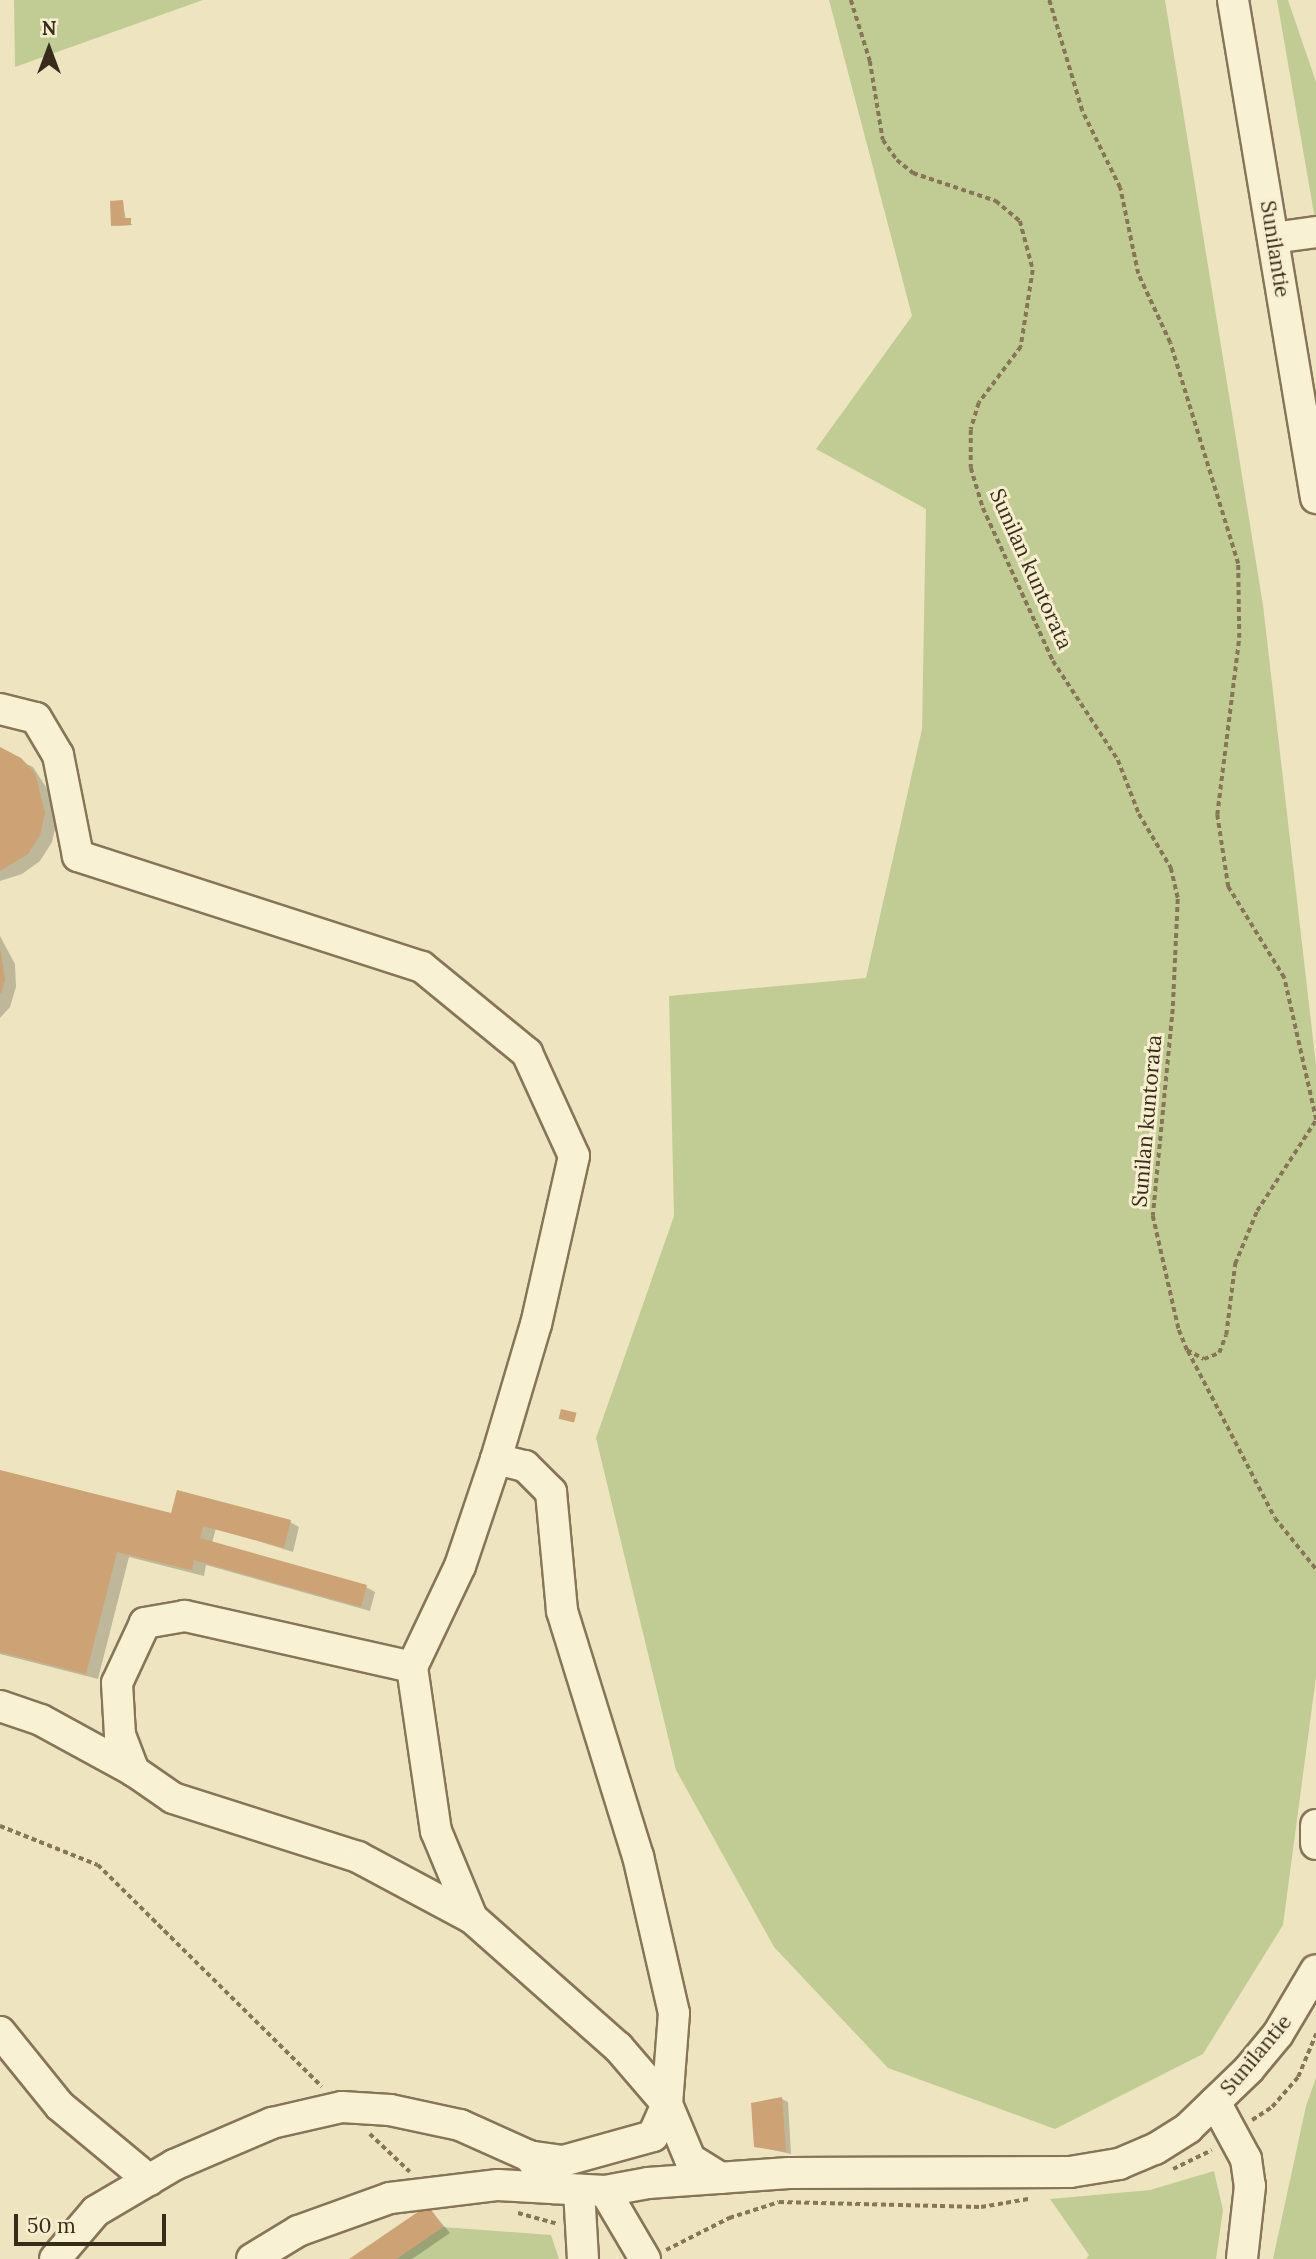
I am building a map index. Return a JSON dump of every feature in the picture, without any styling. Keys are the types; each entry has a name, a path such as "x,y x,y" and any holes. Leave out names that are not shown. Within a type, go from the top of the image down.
{"street":[{"name":"Sunilantie","path":"1233,0 1316,498"},
{"path":"1273,238 1316,232"},
{"path":"0,709 36,718 58,755 78,856 422,967 527,1053 574,1156 536,1324 496,1459 460,1566 412,1667 436,1830 472,1918"},
{"path":"496,1459 525,1466 551,1492 562,1611 638,1856 674,2014 667,2104 653,2136 563,2161 529,2156"},
{"path":"134,1771 120,1735 117,1684 145,1623 185,1616 412,1667"},
{"path":"0,1706 41,1720 134,1771 173,1798 358,1857 472,1918 618,2047 667,2104 690,2158 720,2178"},
{"path":"1316,1825 1316,1844"},
{"name":"Sunilantie","path":"253,2259 298,2231 390,2198 498,2185 579,2190 789,2173 1070,2172 1107,2166 1155,2149 1215,2102 1278,2035 1316,1970"},
{"path":"0,2032 61,2106 149,2179"},
{"path":"1215,2102 1246,2159 1250,2186 1242,2259"},
{"path":"55,2259 96,2211 149,2179 272,2123 342,2107 390,2110 460,2125 529,2156 579,2190 645,2259"},
{"path":"579,2190 583,2259"}],"path":[{"name":"Sunilan kuntorata","path":"851,0 870,61 883,139 897,160 913,173 996,201 1020,221 1033,270 1021,346 979,404 971,430 971,467 983,508 1053,661 1118,760 1139,814 1171,868 1178,900 1173,1009 1153,1216 1187,1350 1275,1518 1316,1569"},
{"path":"1049,0 1082,111 1120,188 1138,274 1170,343 1238,564 1239,638 1217,815 1228,887 1284,978 1316,1120 1248,1232 1235,1264 1226,1335 1219,1353 1204,1359 1187,1350"}],"green space":[{"path":"14,0 203,0 15,67"},
{"path":"829,0 1165,0 1263,605 1316,1065 1316,1677 1283,1925 1203,2054 1055,2129 888,2068 774,1947 676,1770 596,1438 674,1216 669,996 866,978 922,729 926,509 816,449 912,316"},
{"path":"1277,0 1288,0 1316,82 1316,225"},
{"path":"1316,2078 1316,2259 1273,2259 1306,2106"},
{"path":"1214,2171 1223,2210 1216,2259 1086,2259 1089,2255 1050,2199 1150,2190"},
{"path":"443,2227 551,2235 559,2259 396,2259"}],"building":[{"path":"123,200 124,218 131,218 131,225 111,226 110,201"},
{"path":"0,747 21,758 35,773 45,813 40,835 28,854 0,871"},
{"path":"0,947 5,980 1,993 0,993"},
{"path":"561,1409 577,1413 574,1423 559,1419"},
{"path":"0,1470 171,1513 177,1490 291,1520 284,1548 203,1526 200,1538 367,1585 361,1607 194,1560 192,1570 117,1552 86,1674 0,1652"},
{"path":"782,2097 786,2152 754,2147 751,2103"},
{"path":"428,2205 443,2227 396,2259 349,2259"}]}
